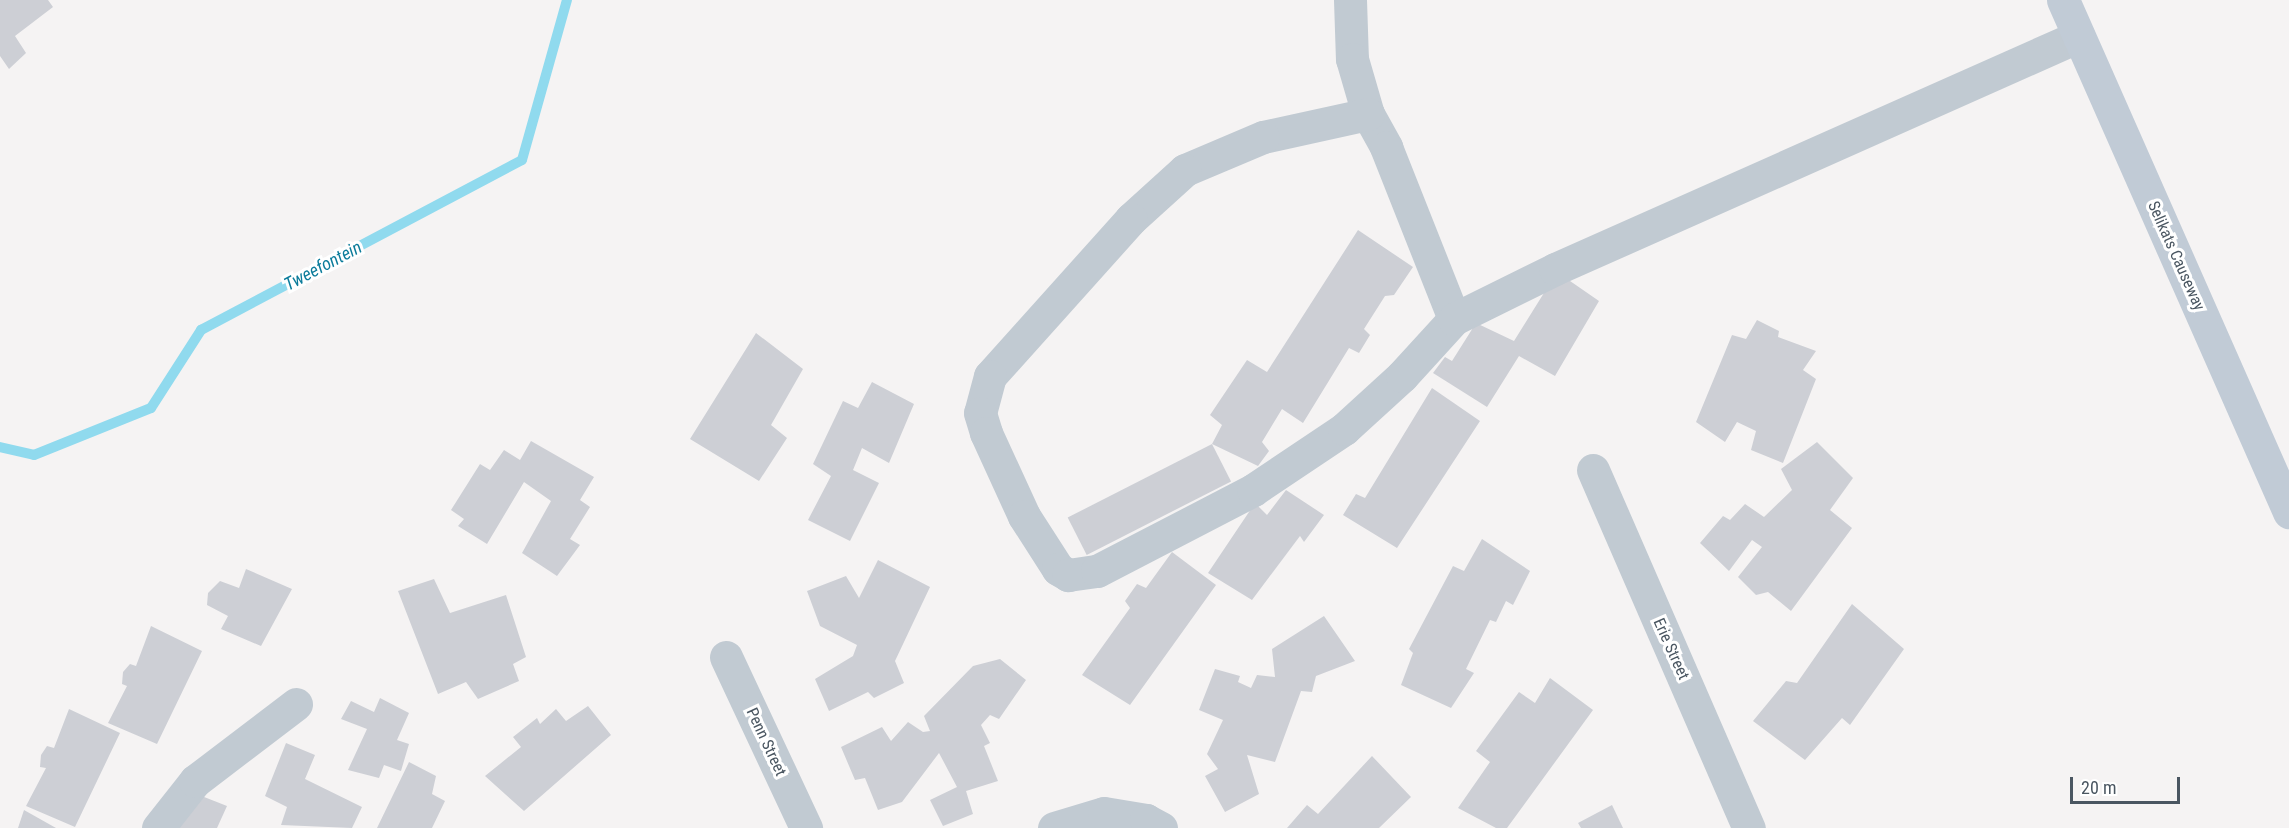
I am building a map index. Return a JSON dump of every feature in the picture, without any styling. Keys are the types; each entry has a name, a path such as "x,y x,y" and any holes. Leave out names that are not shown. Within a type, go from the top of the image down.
{"street":[{"path":"1350,0 1352,59 1368,114 1386,147 1454,319"},
{"name":"Selikats Causeway","path":"2063,0 2289,512"},
{"path":"1368,114 1263,137 1213,155 1158,191 990,376 980,413 986,433 1024,516 1058,569 1080,575 1253,490 1320,448 1402,376 1454,319 1556,269 2079,36"},
{"name":"Erie Street","path":"1593,470 1749,828"},
{"name":"Penn Street","path":"726,657 806,828"},
{"path":"158,828 195,781 296,704"},
{"path":"1053,828 1104,813 1146,820 1161,828"}],"building":[{"path":"0,0 48,0 53,7 15,36 26,53 9,69 0,56"},
{"path":"1358,230 1413,267 1394,295 1385,296 1364,329 1370,335 1359,353 1349,348 1303,423 1282,409 1262,442 1269,451 1258,466 1212,444 1222,425 1210,415 1247,360 1267,372"},
{"path":"1557,272 1599,301 1555,376 1519,356 1487,407 1433,373 1445,357 1452,361 1476,323 1514,341"},
{"path":"1757,320 1779,331 1778,337 1816,351 1803,370 1816,379 1783,463 1751,450 1756,431 1737,422 1725,442 1696,422 1732,335 1746,339"},
{"path":"756,333 803,369 771,425 787,438 759,481 690,439"},
{"path":"872,382 914,404 889,463 862,448 853,470 879,483 850,541 808,520 831,476 813,464 843,401 858,408"},
{"path":"1432,388 1480,421 1397,548 1343,515 1356,494 1365,498"},
{"path":"531,441 594,477 580,500 590,507 570,539 580,545 557,576 522,553 551,501 524,482 487,544 458,526 464,519 451,510 480,464 490,470 504,450 520,460"},
{"path":"1817,442 1853,478 1830,510 1852,528 1791,611 1768,592 1756,595 1738,577 1762,547 1752,540 1729,571 1700,543 1723,516 1730,520 1745,504 1764,517 1792,490 1781,469"},
{"path":"1212,444 1231,481 1087,555 1068,518"},
{"path":"1286,490 1324,515 1304,542 1300,536 1252,600 1208,573 1255,503 1267,515"},
{"path":"1482,539 1530,571 1513,605 1506,601 1496,622 1490,620 1466,669 1474,673 1451,708 1401,685 1413,653 1409,649 1453,566 1464,571"},
{"path":"1172,552 1216,585 1130,705 1082,675 1130,608 1125,601 1137,584 1146,588"},
{"path":"878,560 930,587 895,661 904,683 874,698 868,692 829,711 815,679 853,656 857,645 820,626 807,591 846,576 859,598"},
{"path":"246,569 292,589 261,646 221,629 228,616 207,605 208,593 220,581 239,588"},
{"path":"434,579 450,613 506,595 526,657 513,664 519,681 478,699 466,682 438,694 398,591"},
{"path":"1852,604 1904,649 1850,725 1842,718 1805,760 1753,721 1786,681 1797,683"},
{"path":"1324,616 1355,661 1316,676 1312,692 1301,691 1275,762 1247,755 1259,794 1225,812 1205,776 1218,769 1207,754 1223,720 1199,710 1215,669 1240,676 1238,682 1251,688 1257,675 1275,677 1272,649"},
{"path":"151,626 202,651 157,744 108,723 127,686 122,684 123,672 130,664 136,666"},
{"path":"1000,659 1026,680 999,719 990,715 981,725 990,743 984,746 998,781 966,791 973,814 943,826 930,800 957,787 939,753 902,802 878,810 865,778 855,780 841,747 882,727 891,741 908,722 923,732 930,731 924,716 973,666"},
{"path":"1550,678 1593,710 1507,828 1496,828 1458,808 1490,762 1476,751 1519,692 1535,703"},
{"path":"380,698 409,713 397,740 409,744 401,771 384,765 379,778 348,770 367,729 341,719 351,701 374,712"},
{"path":"588,706 611,735 524,811 485,776 521,747 513,737 537,718 540,724 556,709 566,721"},
{"path":"69,709 120,733 75,827 26,806 46,768 40,767 41,755 47,746 54,748"},
{"path":"286,743 315,755 305,779 362,807 352,828 281,825 287,807 265,796"},
{"path":"1372,756 1411,797 1379,828 1287,828 1307,805 1318,814"},
{"path":"409,762 436,776 432,794 445,801 432,828 377,828"},
{"path":"194,793 227,806 217,828 178,828"},
{"path":"1612,805 1623,828 1581,828 1578,823"},
{"path":"24,810 56,828 18,828"}],"waterway":[{"name":"Tweefontein","path":"0,447 34,455 151,408 201,330 522,160 567,0"}]}
